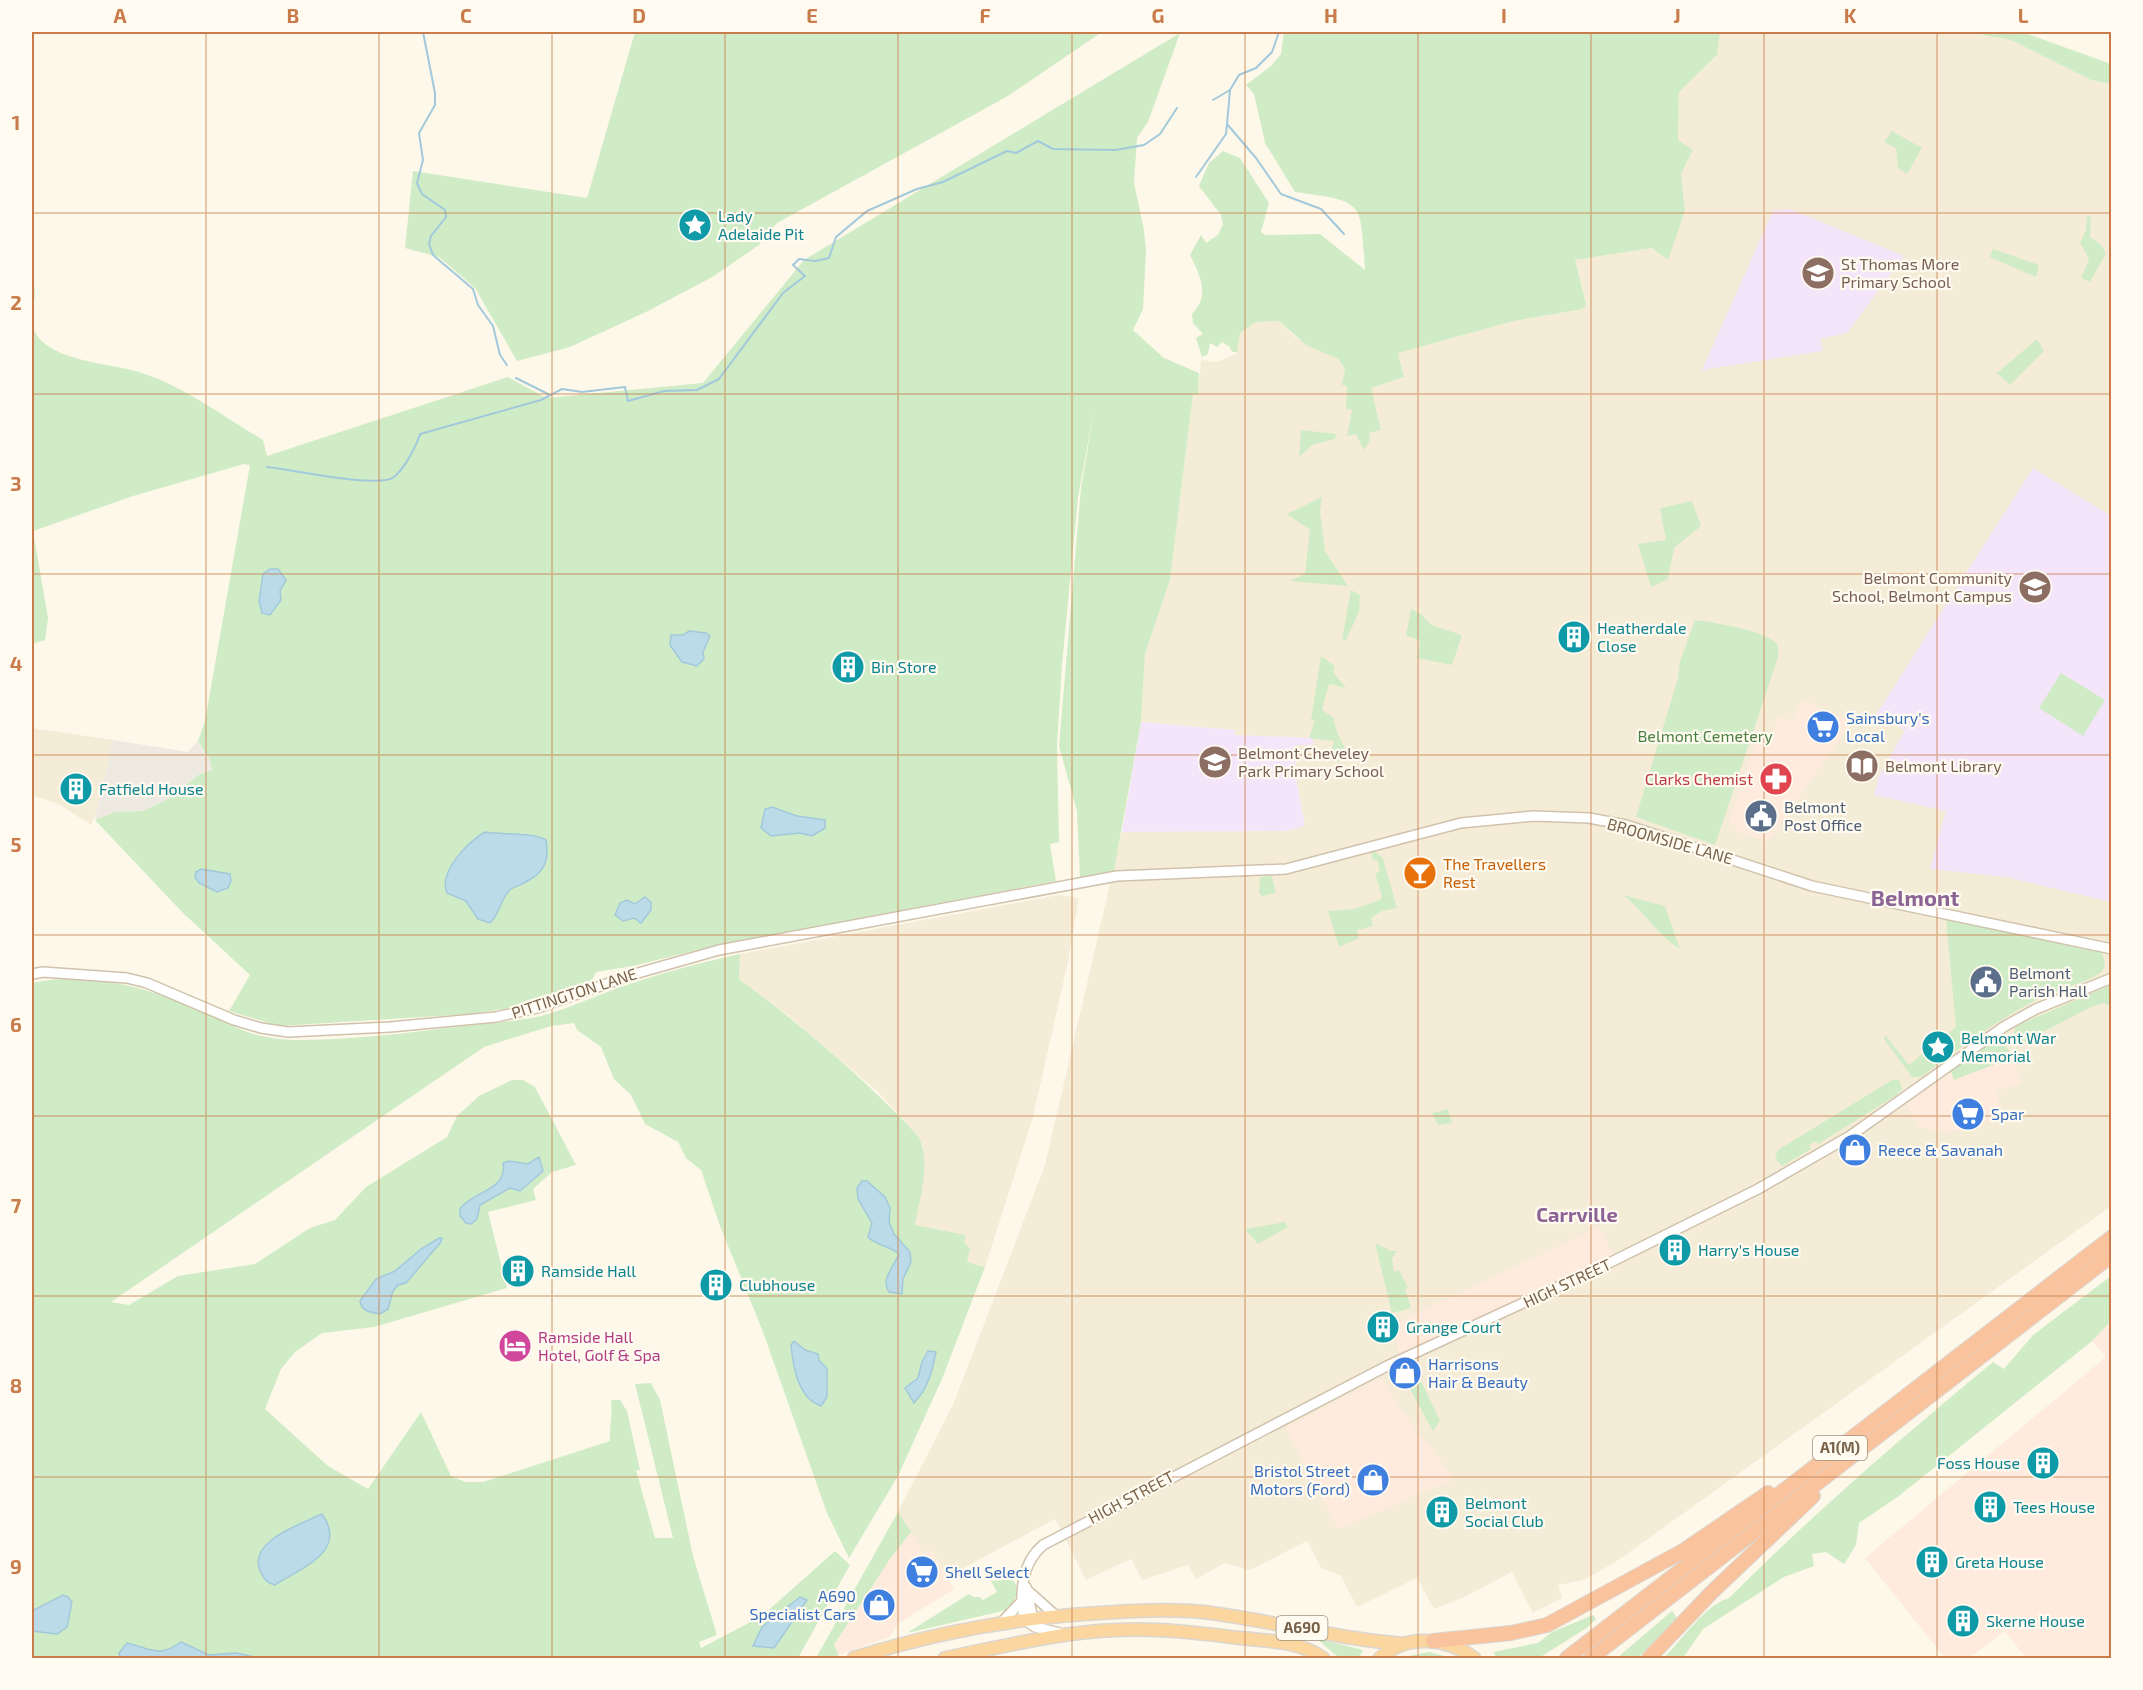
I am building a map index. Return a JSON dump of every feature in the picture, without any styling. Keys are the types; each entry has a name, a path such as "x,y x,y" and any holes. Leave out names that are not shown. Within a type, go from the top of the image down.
{"highway":[{"name":"A1(M)","path":"1567,1659 2112,1237"},
{"name":"A1(M)","path":"1591,1659 2112,1255"},
{"path":"1434,1641 1511,1634 1547,1625 1683,1551 1855,1436"},
{"path":"1649,1659 1712,1592 1864,1447"},
{"name":"A690","path":"854,1659 1001,1623 1030,1621 1054,1614 1169,1609 1259,1620 1377,1642 1404,1644 1434,1641 1461,1649 1474,1659"},
{"name":"A690","path":"945,1659 1041,1639 1116,1630 1202,1634 1296,1645 1323,1659"},
{"name":"A690","path":"1380,1659 1404,1644"}],"street":[{"name":"BROOMSIDE LANE","path":"1117,876 1274,871 1464,823 1533,816 1589,818 1672,838 1812,886 2112,949"},
{"name":"PITTINGTON LANE","path":"32,974 43,972 127,978 167,989 234,1020 261,1028 288,1032 390,1027 496,1017 537,1008 638,973 719,950 1117,876"},
{"name":"HIGH STREET","path":"1030,1621 1021,1602 1028,1562 1038,1549 1098,1514 1387,1366 1633,1252 1758,1189 1850,1136 2006,1026 2036,1009 2112,978"},
{"path":"1025,1584 1054,1614"},
{"path":"1025,1584 1030,1621 1041,1639"},
{"path":"1001,1623 1021,1602"},
{"path":"1030,1621 1070,1635"}],"shaded area":[{"path":"1720,32 1968,32 2011,40 2091,80 2111,84 2111,1206 1620,1559 1584,1580 1558,1585 1562,1598 1533,1613 1512,1572 1464,1597 1434,1609 1417,1578 1357,1607 1341,1576 1321,1568 1307,1541 1250,1570 1225,1563 1196,1579 1188,1565 1142,1580 1131,1559 1086,1580 1055,1519 947,1577 931,1550 923,1554 898,1512 953,1405 1045,1165 1122,832 1285,831 1305,825 1296,779 1295,744 1313,738 1234,735 1234,730 1141,722 1145,654 1170,580 1193,394 1198,394 1201,360 1217,362 1236,354 1240,333 1256,322 1279,321 1296,338 1329,352 1345,369 1371,388 1404,377 1398,353 1514,321 1583,309 1586,304 1575,260 1652,248 1685,211 1681,174 1693,150 1678,140 1679,92 1717,55"},
{"name":"St Thomas More Primary School","path":"1790,209 1904,256 1847,333 1820,339 1823,351 1702,370 1773,211"},
{"name":"Belmont Community School, Belmont Campus","path":"2033,468 2111,516 2111,902 2006,877 1930,869 1946,811 1874,795 1878,778 1905,730 1876,715"},
{"path":"1802,700 1852,722 1767,842 1738,831 1729,820 1759,733 1770,737 1778,717 1793,720"},
{"name":"Belmont Cheveley Park Primary School","path":"1141,722 1235,730 1235,735 1313,738 1313,745 1295,745 1296,779 1305,826 1285,831 1122,832"},
{"path":"32,728 113,740 100,805 91,825 59,804 32,795"},
{"path":"113,740 188,752 198,741 209,758 212,770 198,775 172,797 143,811 115,812 95,820"},
{"path":"1059,895 1079,898 1068,961 1033,1117 985,1267 967,1262 965,1235 915,1225 923,1185 923,1147 919,1137 877,1091 786,1014 739,979 740,954"},
{"path":"2013,1057 2021,1083 1996,1091 2003,1117 1960,1131 1939,1131 1919,1126 1907,1105 1951,1071 1954,1080"},
{"path":"1599,1227 1614,1258 1410,1356 1420,1377 1403,1384 1395,1365 1401,1359 1394,1324"},
{"path":"2111,1321 2111,1658 2026,1658 2005,1631 1969,1658 1945,1658 1865,1558 2106,1357 2092,1341"},
{"path":"1381,1378 1399,1407 1454,1479 1338,1529 1286,1428"},
{"path":"911,1532 923,1554 931,1550 954,1589 899,1623 889,1637 839,1655 834,1646 890,1559"}],"green space":[{"path":"635,32 1102,32 1008,96 777,223 759,245 714,276 648,311 570,347 517,361 475,288 439,257 405,248 413,171 587,198"},
{"path":"1284,32 1720,32 1717,55 1679,92 1678,140 1693,150 1681,174 1685,211 1668,260 1652,248 1575,260 1586,304 1583,309 1514,321 1398,353 1404,377 1371,388 1381,430 1369,433 1370,440 1364,450 1356,434 1347,436 1352,410 1346,409 1347,386 1342,385 1345,369 1338,359 1306,345 1279,321 1256,322 1240,333 1237,352 1232,352 1230,347 1222,342 1217,347 1210,343 1208,354 1202,357 1196,338 1203,334 1193,323 1192,314 1201,300 1202,286 1190,255 1201,235 1206,243 1218,235 1223,224 1221,215 1199,186 1209,163 1223,151 1240,158 1269,203 1261,232 1265,235 1320,234 1365,270 1362,230 1355,208 1335,199 1295,192 1265,143 1254,94 1246,85 1271,66 1281,54"},
{"path":"1968,32 2022,32 2111,64 2111,84 2091,80 2011,40"},
{"path":"1180,33 1148,122 1137,138 1134,183 1146,251 1143,309 1133,330 1164,358 1199,373 1198,395 1193,394 1170,580 1145,654 1141,722 1114,871 1080,877 1077,811 1059,746 1081,488 1095,405 1078,497 1062,665 1057,745 1059,842 1050,844 1056,881 717,945 633,966 596,972 591,983 523,1006 470,1014 279,1026 229,1011 250,975 182,912 95,820 115,812 143,811 172,797 198,775 212,770 209,758 198,741 205,721 250,465 244,464 133,496 33,531 48,618 45,640 32,644 32,325 41,341 66,355 142,373 174,386 263,440 267,456 508,377 546,398 703,383 804,260"},
{"path":"1892,131 1922,148 1907,174 1898,168 1896,148 1884,142"},
{"path":"2087,216 2091,217 2090,237 2100,244 2106,253 2090,282 2081,278 2089,259 2080,243 2086,230"},
{"path":"1993,249 2039,265 2036,277 1990,257"},
{"path":"34,286 35,296 32,314"},
{"path":"2037,339 2044,351 2010,385 1997,373"},
{"path":"1301,430 1336,434 1335,439 1312,445 1299,457"},
{"path":"1322,497 1320,511 1325,551 1348,586 1289,581 1305,574 1310,530 1287,514"},
{"path":"1692,501 1701,526 1674,548 1668,579 1651,587 1638,544 1666,540 1660,508"},
{"path":"1351,590 1360,595 1359,612 1346,640 1342,639"},
{"path":"1411,609 1421,614 1431,625 1462,635 1452,665 1417,658 1420,640 1406,636"},
{"name":"Belmont Cemetery","path":"1695,620 1753,632 1773,641 1778,646 1778,657 1715,845 1636,817 1678,678 1680,661"},
{"path":"1321,656 1335,666 1333,672 1346,688 1329,684 1322,710 1334,718 1337,732 1349,757 1335,762 1332,751 1334,741 1309,738 1315,721 1311,720"},
{"path":"2061,673 2105,700 2083,736 2039,708"},
{"path":"1376,852 1383,859 1397,908 1382,911 1371,918 1373,926 1357,930 1359,938 1339,947 1328,911 1354,909 1380,900 1382,896 1375,874 1380,871 1377,860 1373,860 1371,853"},
{"path":"1272,876 1276,893 1262,896 1259,893 1260,877"},
{"path":"1623,895 1665,906 1680,949 1664,937"},
{"path":"1946,919 2097,951 2102,953 2104,966 2102,971 2090,979 2044,996 2022,1008 1921,1077 1912,1077 1884,1039 1885,1035 1909,1065 1956,1027"},
{"path":"740,954 739,979 833,1054 919,1137 924,1170 915,1225 966,1235 964,1243 970,1248 967,1262 985,1267 942,1379 898,1476 849,1558 827,1513 763,1332 720,1226 701,1170 686,1158 678,1142 645,1124 631,1095 614,1079 601,1047 577,1030 574,1023 551,1026 484,1047 111,1302 129,1305 178,1276 255,1264 310,1228 335,1220 366,1187 447,1137 457,1116 479,1096 512,1080 523,1080 535,1087 576,1165 552,1172 533,1189 536,1200 488,1212 507,1288 374,1327 322,1333 295,1352 281,1369 265,1409 328,1466 368,1489 421,1412 451,1476 465,1482 483,1482 610,1441 611,1400 620,1400 627,1411 640,1470 636,1470 655,1538 673,1538 635,1384 651,1383 660,1400 693,1556 717,1635 699,1642 701,1648 762,1616 835,1551 850,1565 798,1658 32,1658 32,983 76,979 98,980 141,989 183,1003 256,1035 293,1040 334,1039 532,1018 565,1009 648,978"},
{"path":"2111,985 2111,1006 2104,1003 2093,1006 2022,1043 2014,1036 2015,1028 2023,1023"},
{"path":"2000,1037 2013,1057 1954,1080 1951,1071"},
{"path":"1892,1080 1899,1080 1902,1089 1895,1096 1818,1144 1816,1141 1809,1145 1811,1149 1782,1166 1775,1158 1778,1150"},
{"path":"1448,1109 1452,1123 1438,1125 1432,1113"},
{"path":"1285,1222 1288,1227 1258,1244 1245,1229"},
{"path":"1375,1243 1391,1251 1397,1251 1392,1259 1394,1272 1399,1270 1408,1288 1405,1289 1411,1308 1392,1313"},
{"path":"2111,1276 2111,1321 2092,1341 1899,1496 1859,1523 1856,1545 1844,1564 1826,1552 1812,1554 1814,1566 1784,1577 1703,1629 1683,1658 1664,1658 1703,1615 1712,1607 1728,1599 1825,1507 1925,1419 1993,1362 2004,1369 2033,1335"},
{"path":"1421,1381 1440,1421 1433,1431 1409,1387"},
{"path":"898,1512 911,1532 890,1559 834,1645 839,1655 830,1658 816,1658"},
{"path":"1006,1576 1014,1582 1017,1592 1007,1610 907,1633 969,1594 983,1600 997,1592 991,1581 1005,1580"},
{"path":"1672,1611 1677,1618 1638,1658 1617,1658"},
{"path":"1593,1615 1596,1619 1588,1627 1539,1658 1497,1658 1493,1652 1538,1643 1552,1632"},
{"path":"1316,1638 1363,1650 1359,1658 1339,1658"},
{"path":"1429,1652 1453,1658 1397,1658"}],"water":[{"path":"270,569 278,569 286,580 280,591 281,600 270,615 262,613 259,601 263,574"},
{"path":"689,631 706,633 710,636 703,652 704,659 697,666 682,662 670,645 671,635 683,635"},
{"path":"772,807 797,816 825,820 825,828 812,836 800,833 771,836 761,828 765,809"},
{"path":"485,832 540,837 546,840 547,848 546,861 540,872 510,890 490,923 478,919 466,901 447,893 445,885 456,858"},
{"path":"201,869 230,874 231,881 228,888 217,892 199,883 195,877 196,872"},
{"path":"645,897 651,902 651,910 641,923 634,918 623,921 615,915 620,903 627,900 635,904"},
{"path":"539,1157 543,1171 520,1191 510,1188 480,1205 477,1219 471,1224 466,1223 460,1216 460,1209 465,1203 488,1190 500,1179 503,1163 509,1161 528,1164"},
{"path":"862,1181 867,1181 885,1197 890,1208 889,1222 894,1234 910,1252 911,1262 903,1279 902,1294 889,1292 886,1283 899,1254 868,1237 872,1223 858,1199 857,1188"},
{"path":"442,1238 441,1242 406,1283 398,1285 393,1291 388,1309 380,1314 367,1311 363,1307 360,1301 376,1279 395,1271 421,1249"},
{"path":"794,1341 805,1350 818,1354 819,1360 827,1369 827,1397 821,1406 807,1396 798,1381 791,1345"},
{"path":"928,1351 936,1352 933,1366 926,1386 914,1403 905,1388 918,1378 922,1362"},
{"path":"322,1514 329,1527 330,1539 326,1549 308,1565 275,1585 266,1581 258,1562 261,1552 268,1543 289,1529"},
{"path":"63,1595 72,1602 67,1627 57,1634 32,1631 32,1611"},
{"path":"800,1597 807,1600 774,1648 753,1646 762,1627"},
{"path":"181,1642 209,1655 236,1653 259,1658 120,1658 119,1653 127,1643 161,1651"}],"waterway":[{"path":"423,32 435,93 435,105 419,133 423,160 417,183 422,194 445,210 446,217 431,236 429,244 433,255 473,289 478,305 493,326 500,355 507,365"},
{"path":"1213,100 1230,90 1239,75 1256,68 1272,52 1279,32"},
{"path":"1230,90 1227,124 1256,158 1281,194 1321,209 1344,234"},
{"path":"267,467 353,480 385,480 394,477 402,469 420,434 541,400 562,389 582,392 625,387 628,401 664,391 697,390 719,379 783,293 805,276 793,265 799,259 815,261 829,258 836,237 867,211 917,189 943,182 1007,151 1016,153 1038,141 1053,149 1115,150 1144,145 1160,134 1177,108"},
{"path":"1196,177 1226,134 1227,124"},
{"path":"516,378 548,394"}],"place":[{"name":"Lady Adelaide Pit","path":"695,225"},
{"name":"St Thomas More Primary School","path":"1818,273"},
{"name":"Belmont Community School, Belmont Campus","path":"2035,587"},
{"name":"Heatherdale Close","path":"1574,637"},
{"name":"Bin Store","path":"848,667"},
{"name":"Sainsbury's Local","path":"1823,727"},
{"name":"Belmont Cheveley Park Primary School","path":"1215,762"},
{"name":"Belmont Library","path":"1862,766"},
{"name":"Clarks Chemist","path":"1776,779"},
{"name":"Fatfield House","path":"76,789"},
{"name":"Belmont Post Office","path":"1761,816"},
{"name":"The Travellers Rest","path":"1420,873"},
{"name":"Belmont Parish Hall","path":"1986,982"},
{"name":"Belmont War Memorial","path":"1938,1047"},
{"name":"Spar","path":"1968,1114"},
{"name":"Reece & Savanah","path":"1855,1150"},
{"name":"Harry's House","path":"1675,1250"},
{"name":"Ramside Hall","path":"518,1271"},
{"name":"Clubhouse","path":"716,1285"},
{"name":"Grange Court","path":"1383,1327"},
{"name":"Ramside Hall Hotel, Golf & Spa","path":"515,1346"},
{"name":"Harrisons Hair & Beauty","path":"1405,1373"},
{"name":"Foss House","path":"2043,1463"},
{"name":"Bristol Street Motors (Ford)","path":"1373,1480"},
{"name":"Tees House","path":"1990,1507"},
{"name":"Belmont Social Club","path":"1442,1512"},
{"name":"Greta House","path":"1932,1562"},
{"name":"Shell Select","path":"922,1572"},
{"name":"A690 Specialist Cars","path":"879,1605"},
{"name":"Skerne House","path":"1963,1621"}],"district":[{"name":"Belmont","path":"1915,898"},
{"name":"Carrville","path":"1577,1215"}]}
